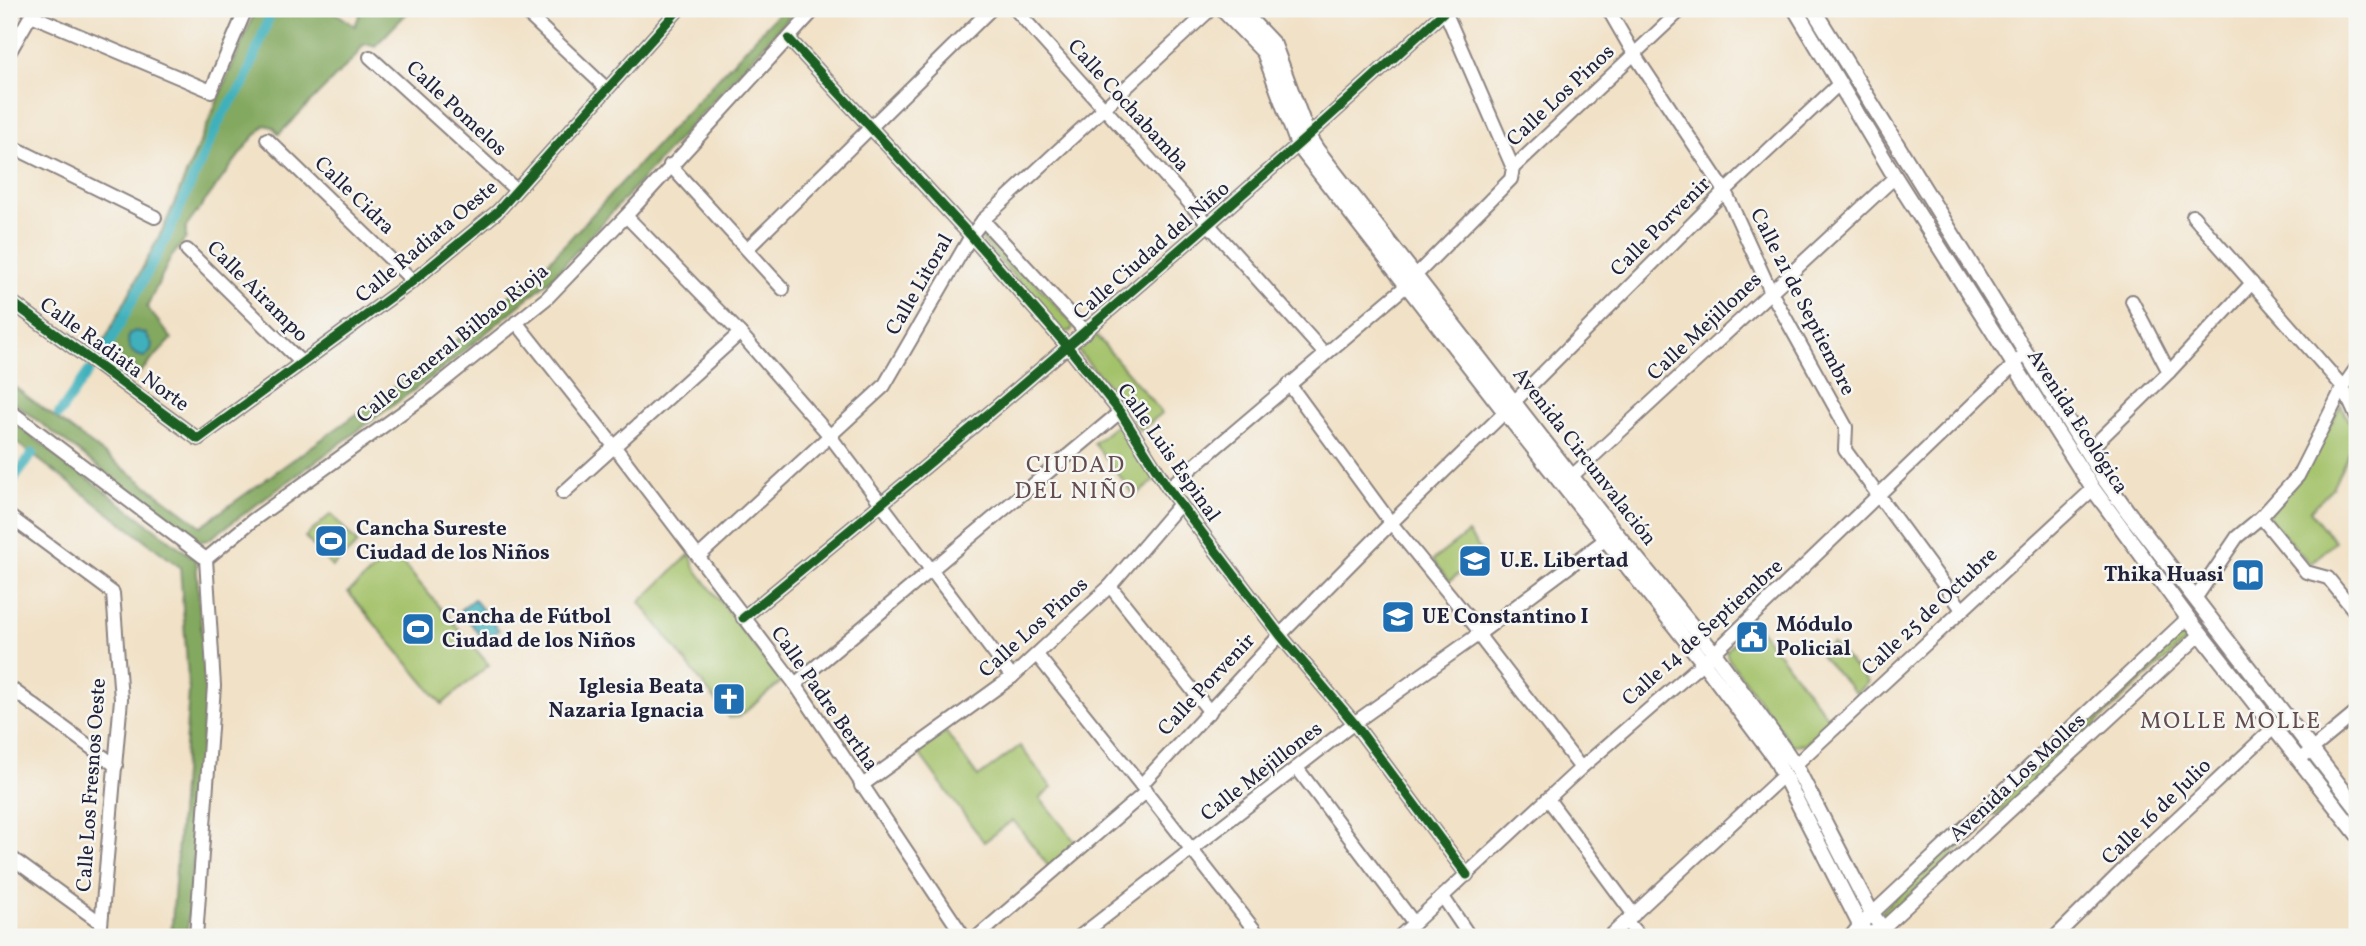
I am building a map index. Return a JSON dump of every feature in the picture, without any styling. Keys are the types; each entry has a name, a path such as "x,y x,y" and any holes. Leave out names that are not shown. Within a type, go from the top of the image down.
{"main road":[{"name":"Avenida Circunvalación","path":"1222,9 1264,52 1303,140 1317,150 1411,281 1509,407 1606,539 1709,658"},
{"name":"Avenida Circunvalación","path":"1240,9 1274,45 1303,140"},
{"name":"Avenida Ecológica","path":"1795,9 1895,177 2093,489 2188,618 2357,834"},
{"name":"Avenida Ecológica","path":"1813,9 2087,452 2132,509 2195,599 2357,808"},
{"name":"Avenida Circunvalación","path":"1509,407 1572,477 1709,658 1775,758 1789,770 1872,914 1886,933"},
{"name":"Avenida Circunvalación","path":"1789,770 1860,934"}],"street":[{"path":"9,53 31,15 211,91 246,9"},
{"path":"522,9 606,88"},
{"name":"Calle Radiata Oeste","path":"198,439 413,281 498,211 679,9"},
{"name":"Calle General Bilbao Rioja","path":"206,559 253,520 421,399 547,298 626,216 815,9"},
{"path":"747,249 991,9"},
{"name":"Calle Cochabamba","path":"1015,9 1325,354"},
{"name":"Calle Litoral","path":"699,556 884,386 971,236 983,220 1211,9"},
{"path":"1446,9 1513,168"},
{"name":"Calle Ciudad del Niño","path":"743,618 1086,332 1446,9"},
{"name":"Calle 21 de Septiembre","path":"1608,9 1633,54 1725,191 1771,292 1846,427 1845,450 1961,608"},
{"name":"Calle Los Pinos","path":"1168,488 1411,281 1511,179 1513,168 1682,9"},
{"name":"Calle Luis Espinal","path":"789,39 971,236 1068,347 1120,412 1180,504 1280,635 1354,723 1467,874"},
{"name":"Calle Pomelos","path":"370,57 516,190"},
{"name":"Calle Porvenir","path":"977,937 1144,788 1280,635 1725,191 1840,83"},
{"name":"Calle Cidra","path":"267,139 413,281"},
{"path":"9,145 155,217"},
{"path":"670,165 783,289"},
{"name":"Calle Mejillones","path":"1572,477 1895,177"},
{"path":"626,216 740,332 830,436 1012,677"},
{"path":"2193,216 2343,387 2357,418"},
{"path":"983,220 1086,332"},
{"name":"Calle Airampo","path":"187,250 301,362"},
{"path":"2087,452 2169,372 2252,283"},
{"name":"Calle Radiata Norte","path":"9,300 198,439"},
{"path":"2132,301 2169,372"},
{"name":"Calle Padre Bertha","path":"516,322 699,556 794,684 964,937"},
{"path":"562,493 740,332"},
{"name":"Calle 14 de Septiembre","path":"1399,937 1581,768 1709,658 2028,353"},
{"path":"2195,599 2237,537 2261,517 2298,476 2343,387 2357,366"},
{"path":"1289,384 1391,523 1581,768"},
{"path":"9,410 206,559 214,686 196,937"},
{"path":"794,684 1120,412"},
{"name":"Calle 25 de Octubre","path":"1609,937 1961,608 2093,489"},
{"name":"Calle Los Pinos","path":"861,786 1012,677 1037,655 1110,586 1180,504"},
{"name":"Calle Los Fresnos Oeste","path":"9,516 113,593 121,699 100,937"},
{"path":"2261,517 2306,572 2328,578 2357,614"},
{"name":"Calle Mejillones","path":"1079,937 1193,851 1354,723 1606,539"},
{"path":"1110,586 1210,712"},
{"name":"Avenida Los Molles","path":"1860,934 1872,914 2188,618"},
{"name":"Avenida Los Molles","path":"1860,934 1886,933 2201,634"},
{"path":"1037,655 1260,937"},
{"path":"9,687 116,766"},
{"path":"2299,760 2357,712"},
{"name":"Calle 16 de Julio","path":"2055,937 2287,716"},
{"path":"1297,768 1414,923"},
{"path":"1548,799 1640,937"},
{"path":"9,856 101,923"},
{"path":"1443,897 1470,937"}],"green space":[{"path":"256,9 330,9 355,26 362,9 411,9 375,46 363,45 355,57 279,134 273,127 265,125 250,141 186,227 186,238 170,259 147,307 172,339 132,381 97,355 165,225"},
{"path":"782,9 797,9 551,279 440,371 208,540 197,542 9,399 9,383 201,526 432,360 542,269"},
{"path":"985,228 1074,325 1071,331 1063,332 980,238 980,233"},
{"path":"1095,334 1162,413 1140,431 1127,407 1076,349"},
{"path":"2341,405 2357,436 2332,488 2310,511 2335,542 2310,564 2268,515 2302,476"},
{"path":"9,419 196,560 206,690 187,937 171,937 189,692 180,567 9,437"},
{"path":"1119,423 1158,478 1135,496 1094,443"},
{"name":"Cancha Sureste Ciudad de los Niños","path":"331,514 358,544 332,567 305,537"},
{"path":"1468,533 1484,555 1449,581 1433,560"},
{"name":"Cancha de Fútbol Ciudad de los Niños","path":"394,553 489,665 442,704 348,592"},
{"path":"690,554 695,568 781,682 739,717 729,718 640,602"},
{"path":"1754,622 1830,720 1806,744 1792,745 1728,658 1726,651"},
{"path":"2183,633 2188,639 1995,816 1990,811"},
{"path":"1832,643 1868,682 1856,693 1820,655"},
{"path":"946,732 978,777 1020,746 1052,788 1040,798 1076,843 1049,867 1013,820 984,842 918,752"},
{"path":"1982,817 1987,823 1890,913 1883,914 1881,911"}],"water":[{"path":"135,331 145,333 152,344 151,351 145,357 133,352 129,346 129,334"},
{"path":"474,599 499,630 485,641 460,610"}],"waterway":[{"path":"105,352 168,234 222,115 245,82 272,9"},
{"path":"59,414 89,371"},
{"path":"9,486 33,453"}],"cycle path":[{"path":"9,300 198,439 413,281 498,211 679,9"},
{"path":"743,618 1100,319 1447,9"},
{"path":"789,39 971,236 1068,347 1120,412 1168,488 1280,635 1354,723 1467,875"}],"place":[{"name":"Cancha Sureste Ciudad de los Niños","path":"331,541"},
{"name":"U.E. Libertad","path":"1475,561"},
{"name":"Thika Huasi","path":"2248,575"},
{"name":"UE Constantino I","path":"1398,617"},
{"name":"Cancha de Fútbol Ciudad de los Niños","path":"418,629"},
{"name":"Módulo Policial","path":"1752,637"},
{"name":"Iglesia Beata Nazaria Ignacia","path":"729,699"}],"district":[{"name":"CIUDAD DEL NIÑO","path":"1076,479"},
{"name":"MOLLE MOLLE","path":"2231,722"}]}
